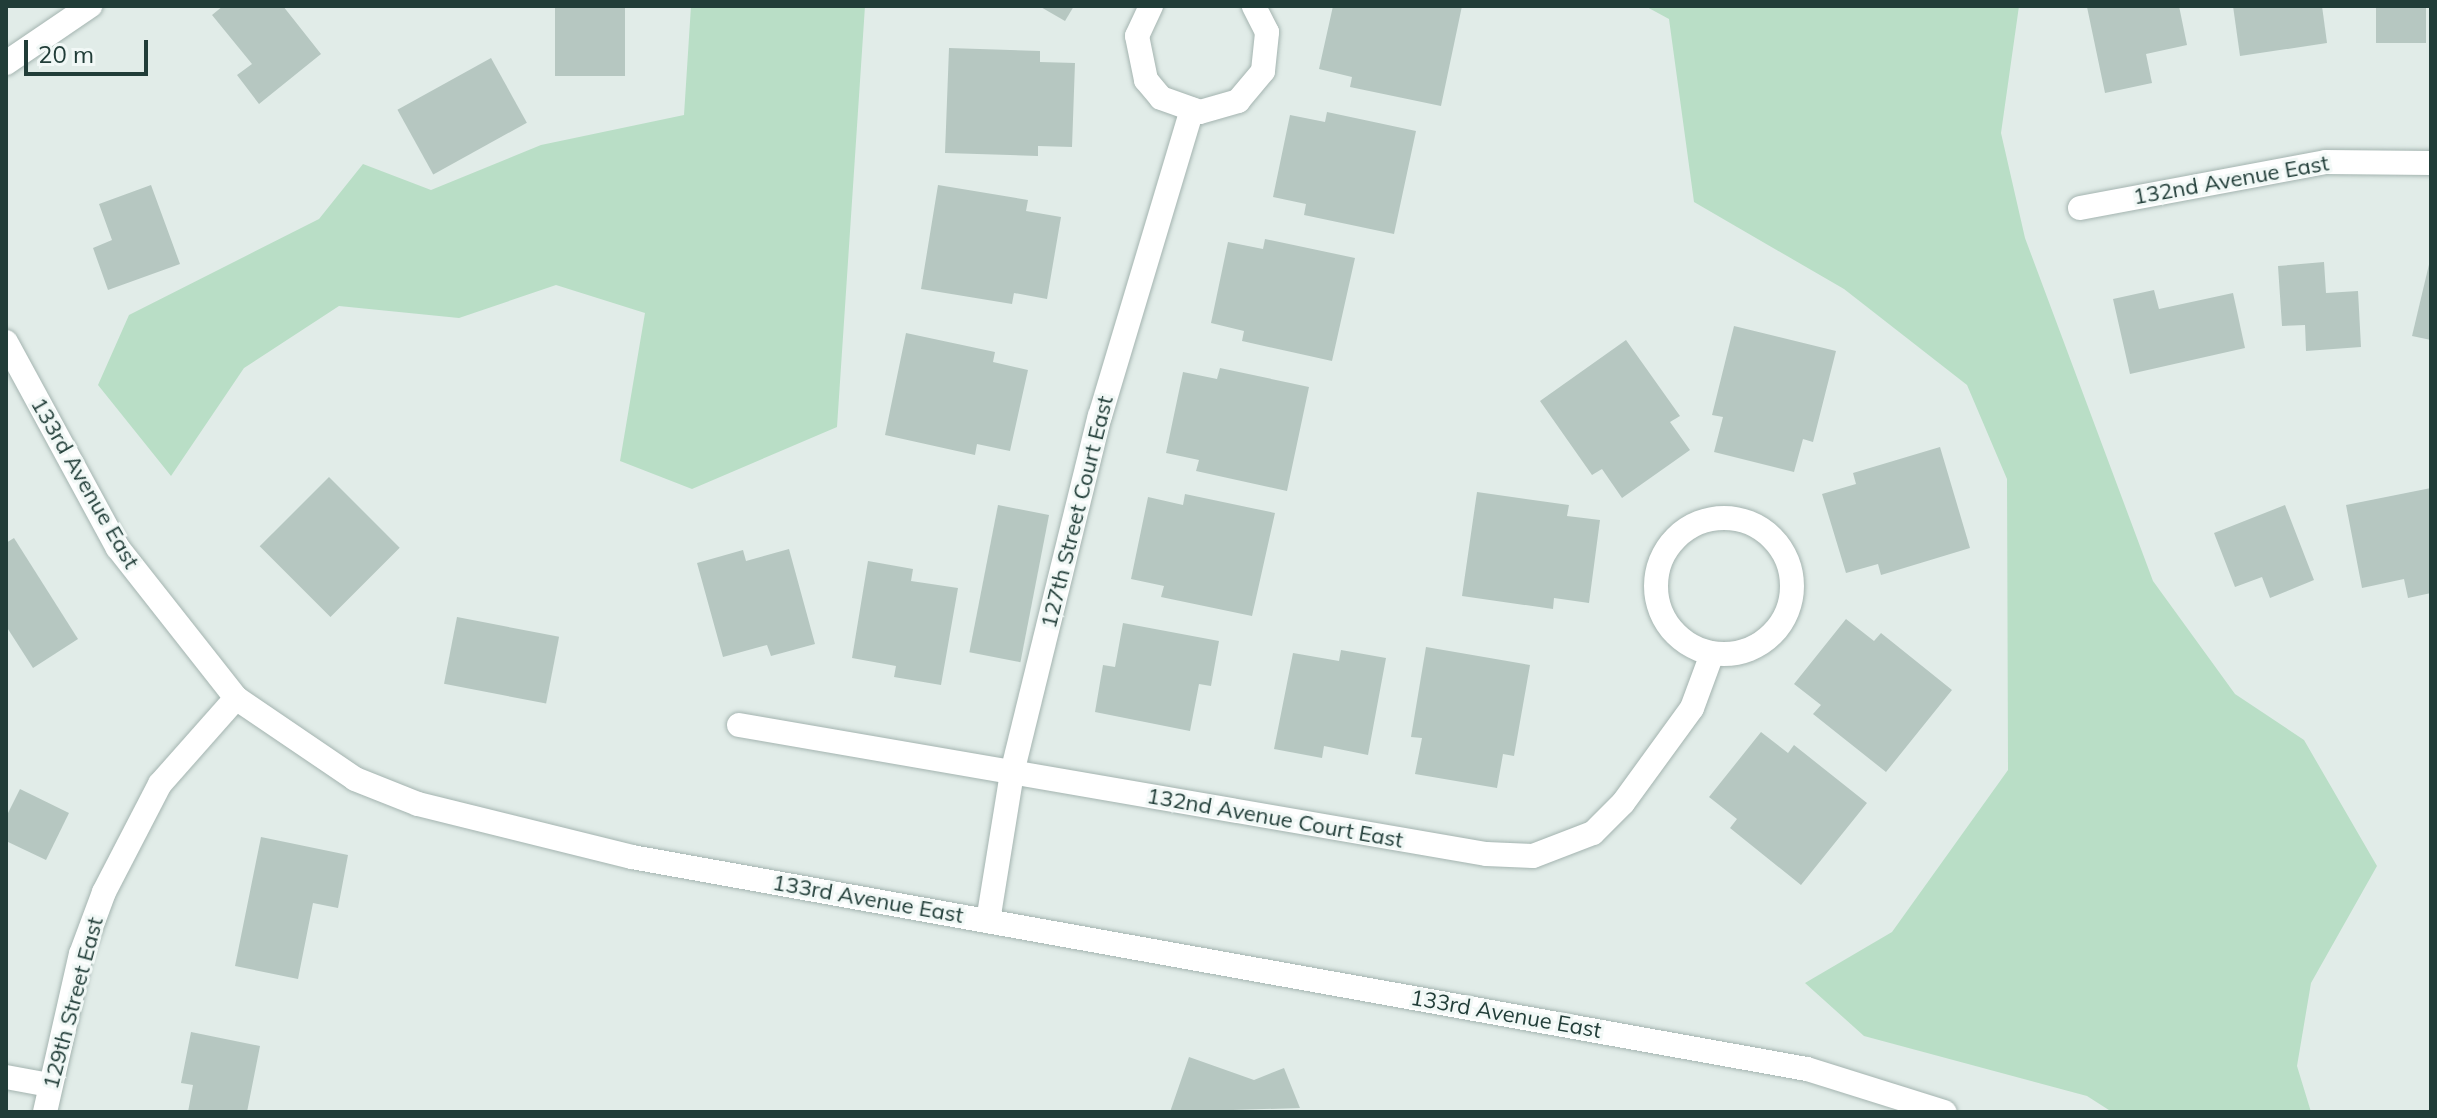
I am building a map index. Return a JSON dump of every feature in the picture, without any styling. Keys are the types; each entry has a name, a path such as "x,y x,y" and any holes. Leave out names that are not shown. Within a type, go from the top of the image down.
{"street":[{"path":"6,63 90,6"},
{"path":"1151,6 1137,36 1146,80 1161,98 1192,110 1219,109 1253,88 1267,52 1254,6"},
{"name":"127th Street Court East","path":"988,921 1012,773 1100,416 1192,110"},
{"name":"132nd Avenue East","path":"2080,208 2326,162 2431,163"},
{"name":"133rd Avenue East","path":"6,342 118,548 236,698 355,779 471,821 988,921 1807,1069 1944,1112"},
{"path":"1725,516 1758,526 1783,549 1792,593 1774,633 1734,654 1712,654 1672,632 1655,590 1667,547 1682,530 1725,516"},
{"name":"132nd Avenue Court East","path":"739,725 1012,773 1533,856 1593,833 1623,803 1692,708 1712,654"},
{"name":"129th Street East","path":"45,1112 81,954 130,838 160,784 236,698"},
{"path":"6,1077 49,1085"}],"green space":[{"path":"691,6 865,6 837,427 692,489 620,461 645,313 556,285 459,318 339,306 244,368 171,476 98,385 129,315 319,219 363,164 431,190 541,145 684,115"},
{"path":"1645,6 2019,6 2001,133 2025,238 2153,581 2235,694 2304,740 2377,866 2311,983 2297,1066 2311,1112 2112,1112 2087,1096 1864,1036 1805,983 1892,932 2008,770 2007,479 1967,385 1844,289 1694,202 1669,19"}],"building":[{"path":"223,6 283,6 321,54 259,104 237,75 252,64 212,15"},
{"path":"555,6 625,6 625,76 555,76"},
{"path":"1039,6 1074,6 1065,21"},
{"path":"1333,6 1462,6 1441,106 1350,87 1352,77 1319,69"},
{"path":"2179,6 2187,45 2146,54 2152,83 2105,93 2087,7"},
{"path":"2233,6 2322,6 2327,43 2240,56"},
{"path":"2376,6 2426,6 2426,43 2376,43"},
{"path":"949,48 1040,51 1040,62 1075,63 1072,147 1038,146 1038,156 945,153"},
{"path":"491,58 527,123 433,175 397,110"},
{"path":"1327,112 1416,131 1394,234 1304,215 1306,204 1273,197 1290,115 1325,122"},
{"path":"151,185 180,264 108,290 93,248 112,240 99,204"},
{"path":"938,185 1028,200 1026,211 1061,217 1047,299 1014,293 1012,304 921,289"},
{"path":"1265,239 1355,258 1332,361 1242,341 1244,331 1211,323 1228,242 1263,249"},
{"path":"2431,256 2431,340 2412,336"},
{"path":"2324,262 2326,293 2358,291 2361,347 2306,351 2305,325 2282,326 2278,266"},
{"path":"2154,290 2159,309 2233,293 2245,348 2130,374 2113,299"},
{"path":"1734,326 1836,351 1813,442 1803,439 1794,472 1714,452 1723,417 1712,415"},
{"path":"906,333 995,352 993,362 1028,370 1010,451 977,444 975,455 885,435"},
{"path":"1626,340 1680,416 1670,422 1690,450 1622,498 1602,469 1592,475 1540,401"},
{"path":"1220,368 1309,387 1287,491 1196,471 1199,460 1166,453 1183,372 1217,379"},
{"path":"1940,447 1970,548 1881,575 1878,564 1846,573 1822,494 1856,484 1853,473"},
{"path":"329,477 400,548 330,617 260,546"},
{"path":"2431,488 2431,593 2408,598 2404,579 2362,588 2346,505"},
{"path":"1477,492 1569,505 1567,516 1600,520 1589,603 1554,598 1553,609 1462,596"},
{"path":"1185,494 1275,513 1252,616 1161,597 1164,586 1131,579 1148,497 1183,505"},
{"path":"998,505 1049,515 1020,662 969,652"},
{"path":"2285,505 2314,580 2270,598 2262,577 2235,587 2214,533"},
{"path":"14,538 78,639 33,668 6,626 6,543"},
{"path":"789,549 815,644 771,656 767,645 723,657 697,563 743,550 746,561"},
{"path":"868,561 913,569 911,581 958,588 941,685 894,677 896,666 852,658"},
{"path":"457,617 559,637 546,704 444,684"},
{"path":"1846,619 1874,641 1881,633 1952,690 1886,772 1813,714 1821,705 1794,684"},
{"path":"1123,623 1219,641 1211,686 1199,684 1190,731 1095,712 1103,665 1115,667"},
{"path":"1426,647 1530,665 1514,756 1503,754 1497,788 1415,774 1422,738 1411,737"},
{"path":"1341,650 1386,658 1368,755 1324,746 1322,758 1274,749 1293,653 1339,661"},
{"path":"1761,732 1788,753 1794,745 1867,803 1801,885 1730,828 1737,819 1709,797"},
{"path":"20,789 69,813 46,860 6,841 6,817"},
{"path":"261,837 348,855 338,908 313,903 298,979 235,966"},
{"path":"191,1032 260,1046 247,1112 188,1112 193,1085 181,1083"},
{"path":"1189,1057 1254,1080 1284,1068 1300,1108 1170,1112"}]}
